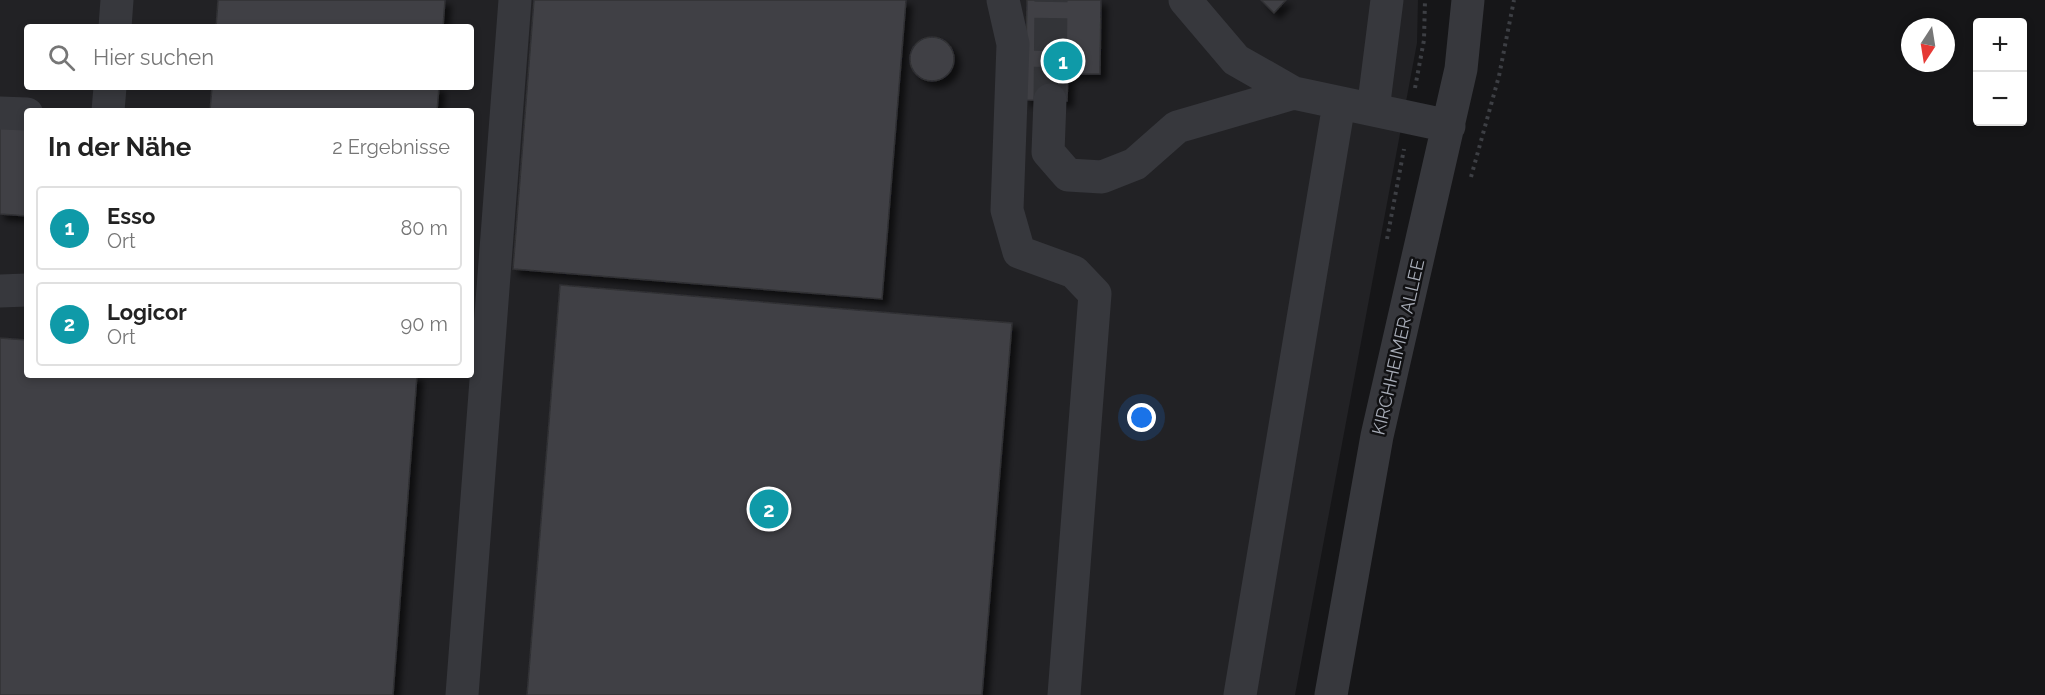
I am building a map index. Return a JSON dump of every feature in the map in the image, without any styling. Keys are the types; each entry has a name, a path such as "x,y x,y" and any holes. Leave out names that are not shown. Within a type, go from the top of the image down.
{"street":[{"path":"115,24 117,0"},
{"path":"462,695 515,0"},
{"path":"1003,0 1013,44 1007,210 1019,252 1074,272 1095,294 1064,695"},
{"path":"1185,0 1236,60 1294,93 1449,126"},
{"path":"1373,110 1387,0"},
{"name":"KIRCHHEIMER ALLEE","path":"1330,695 1377,436 1461,69 1468,0"},
{"path":"108,108 110,90"},
{"path":"1050,100 1048,152 1068,175 1102,177 1135,164 1177,127 1294,93"},
{"path":"1240,695 1339,104"},
{"path":"0,113 24,114"},
{"path":"0,291 24,290"}],"shaded area":[{"path":"0,0 1418,0 1417,43 1295,695 0,695"}],"building":[{"path":"218,0 445,0 443,24 216,24"},
{"path":"534,0 906,0 882,299 513,269"},
{"path":"1027,0 1101,0 1100,74 1068,74 1067,101 1025,100"},
{"path":"1261,0 1286,0 1274,13"},
{"path":"932,37 941,38 948,43 953,50 953,68 948,75 941,80 932,81 923,80 916,75 911,68 910,59 911,50 916,43 923,38"},
{"path":"212,90 439,90 437,108 210,108"},
{"path":"0,125 24,127 24,216 0,214"},
{"path":"560,285 1012,323 982,695 527,695"},
{"path":"0,338 24,340 24,378 417,378 393,695 0,695"}],"tunnel":[{"path":"1050,100 1051,0"}],"place":[{"name":"Esso","path":"1063,61"},
{"name":"Logicor","path":"769,509"}]}
